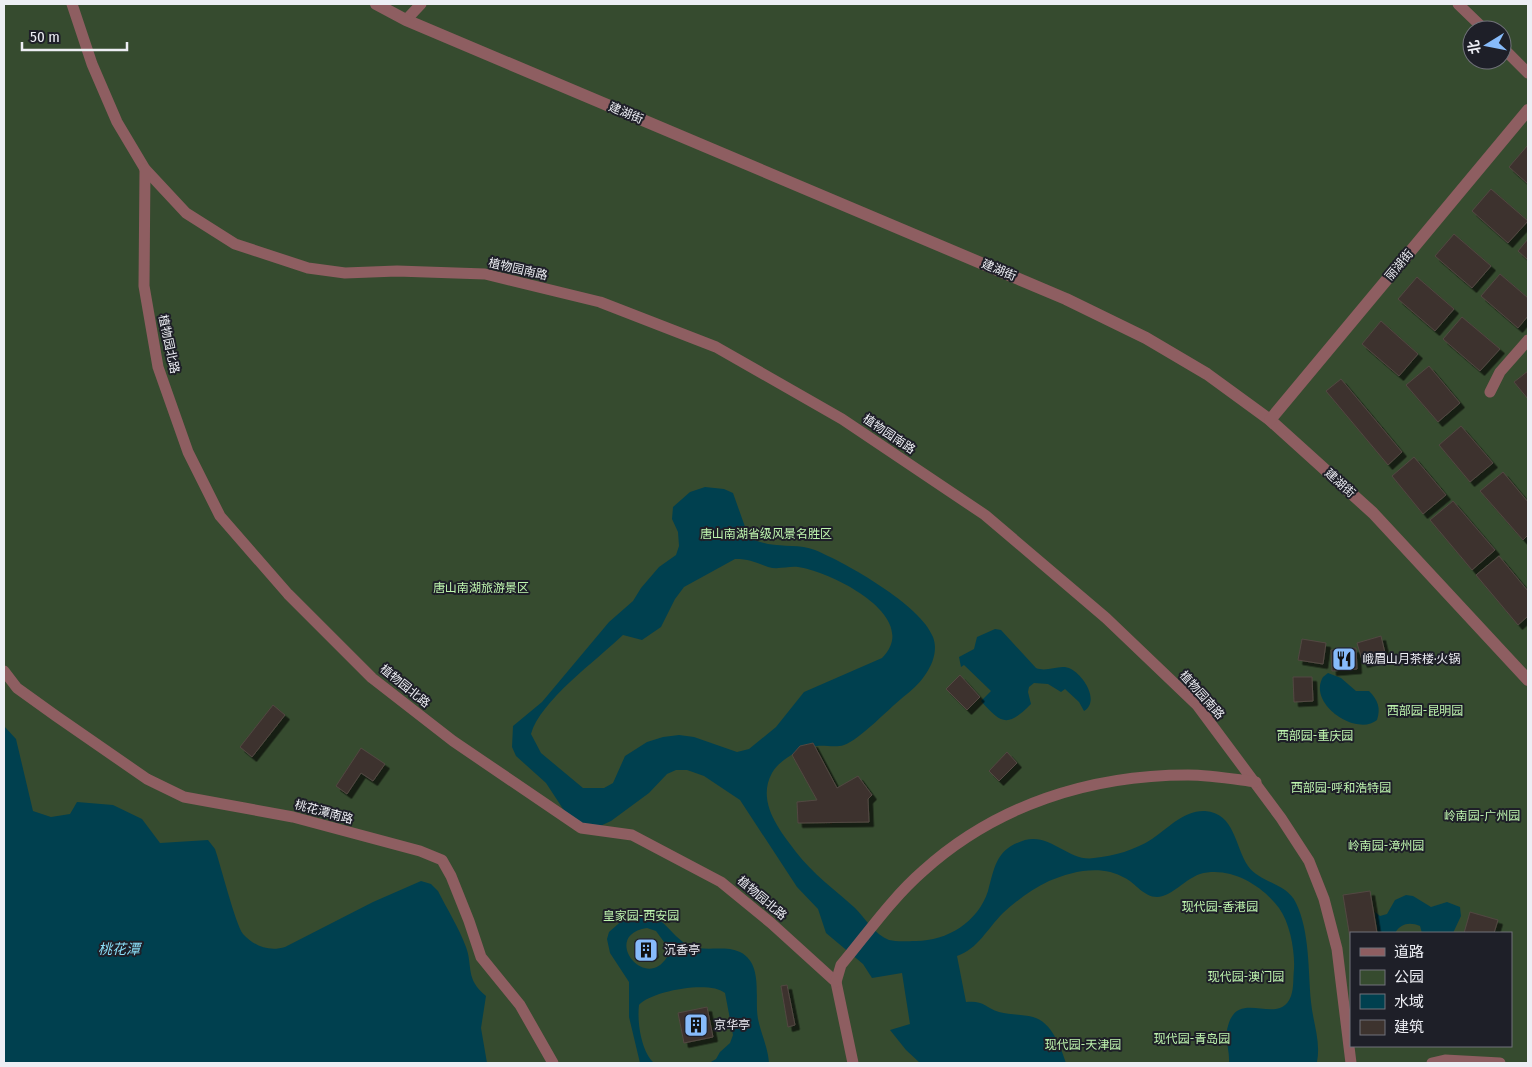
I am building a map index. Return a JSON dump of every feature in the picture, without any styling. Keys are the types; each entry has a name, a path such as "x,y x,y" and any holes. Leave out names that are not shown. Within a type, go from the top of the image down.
{"street":[{"name":"植物园南路","path":"72,4 85,46 117,122 145,169 186,213 235,244 261,255 308,268 345,273 396,271 485,274 600,302 710,344 842,419 985,516 1106,618 1196,705 1256,782 1308,861 1324,899 1337,949 1351,1063"},
{"name":"建湖街","path":"376,4 406,20 1066,298 1146,338 1200,369 1270,420 1373,513 1528,680"},
{"path":"406,20 421,4"},
{"path":"1458,4 1475,20"},
{"path":"1512,57 1528,73"},
{"name":"丽湖街","path":"1270,420 1528,110"},
{"name":"植物园北路","path":"145,169 144,286 158,366 188,452 220,516 288,594 372,678 453,741 581,828 632,835 721,882 771,922 836,982"},
{"path":"1490,392 1500,372 1528,340"},
{"name":"桃花潭南路","path":"4,671 17,688 56,716 147,779 184,797 293,817 420,850 442,860 466,912 481,957 520,1005 553,1063"},
{"path":"853,1063 836,982 841,965 883,914 924,870 961,842 996,818 1052,795 1145,776 1190,775 1256,782"},
{"path":"1432,1063 1445,1060 1500,1063"}],"green space":[{"name":"唐山南湖旅游景区","path":"4,4 1528,4 1528,1063 4,1063"}],"water":[{"path":"705,487 724,489 733,493 749,538 768,544 809,548 845,565 899,599 926,625 933,637 935,653 929,669 913,689 867,730 851,742 841,746 811,747 798,751 780,763 772,773 768,784 768,805 772,816 790,844 809,867 855,908 875,930 889,940 916,941 939,938 960,928 977,912 983,902 995,866 1002,854 1008,848 1025,840 1043,840 1076,856 1085,858 1102,857 1139,846 1176,821 1190,814 1205,811 1215,813 1228,824 1248,866 1253,872 1292,896 1301,914 1308,952 1311,1002 1317,1039 1317,1062 1229,1063 1227,1031 1233,1015 1240,1009 1278,1009 1285,1005 1292,993 1294,969 1291,937 1283,914 1272,899 1263,891 1244,879 1233,875 1211,872 1200,874 1174,891 1157,897 1148,895 1129,880 1116,874 1097,870 1067,874 1036,888 1003,913 977,944 957,956 966,1002 976,1002 999,1012 1029,1016 1040,1020 1055,1036 1066,1063 920,1063 906,1050 890,1030 910,1024 902,973 872,978 863,964 826,933 818,909 797,887 740,800 704,776 687,770 676,770 667,774 649,793 611,821 598,827 578,825 567,815 546,783 516,756 512,747 513,726 542,702 609,622 633,601 641,588 659,567 676,555 679,546 678,532 672,519 673,507 690,492","holes":["735,559 772,568 798,567 813,571 850,587 868,599 882,613 891,627 892,643 882,658 804,692 776,727 749,749 737,752 694,737 679,735 663,737 647,742 625,756 613,783 604,788 583,788 541,753 531,734 536,721 557,695 623,635 642,640 661,627 675,599 684,587"]},
{"path":"995,629 1001,630 1036,668 1067,667 1076,672 1088,689 1091,701 1089,707 1084,711 1079,702 1065,689 1061,692 1048,684 1034,683 1029,687 1028,692 1031,704 1016,717 1005,720 994,715 981,701 991,691 964,665 961,667 959,657 974,649 977,637"},
{"path":"1328,673 1341,678 1356,691 1369,691 1378,704 1377,720 1368,724 1358,724 1336,715 1322,698 1320,687 1323,677"},
{"name":"桃花潭","path":"4,726 16,739 33,811 51,817 70,814 77,802 113,805 142,819 160,843 208,840 215,849 232,907 243,934 262,947 273,949 285,947 373,902 421,881 431,884 438,891 463,940 468,954 472,978 479,990 486,996 481,1028 487,1063 4,1063"},
{"path":"1406,895 1413,896 1431,907 1447,902 1460,907 1461,916 1453,932 1422,932 1420,926 1409,924 1403,925 1396,932 1378,932 1375,912 1380,916 1387,914 1395,900"},
{"path":"644,914 652,916 690,946 734,950 748,957 755,973 758,1019 769,1063 709,1063 716,1059 720,1052 730,1043 733,1035 725,993 707,987 694,987 655,995 639,1005 639,1020 643,1044 654,1063 640,1063 629,1017 629,982 610,953 607,939 609,932 626,917","holes":["647,928 656,931 664,942 667,957 658,966 648,969 631,959 627,950 627,941 633,933"]}],"building":[{"path":"1528,145 1528,184 1509,167"},
{"path":"1491,189 1528,221 1508,243 1472,211"},
{"path":"1454,234 1491,266 1472,288 1435,256"},
{"path":"1528,239 1528,260 1518,251"},
{"path":"1500,274 1528,298 1528,316 1518,328 1481,296"},
{"path":"1417,277 1454,309 1435,331 1398,299"},
{"path":"1462,317 1500,349 1480,371 1443,339"},
{"path":"1381,321 1418,354 1399,376 1362,344"},
{"path":"1429,366 1460,403 1438,422 1406,385"},
{"path":"1528,371 1528,399 1514,382"},
{"path":"1341,379 1402,452 1388,465 1326,391"},
{"path":"1461,426 1493,463 1470,482 1439,445"},
{"path":"1414,457 1446,495 1423,514 1392,476"},
{"path":"1503,472 1528,502 1528,535 1523,540 1480,491"},
{"path":"1453,501 1495,550 1472,570 1430,520"},
{"path":"1499,556 1528,591 1528,616 1518,625 1476,575"},
{"path":"1381,636 1386,657 1363,663 1357,643"},
{"path":"1302,639 1326,643 1323,664 1298,660"},
{"name":"峨眉山月茶楼·火锅","path":"1356,648 1357,669 1332,671 1331,650"},
{"path":"960,675 980,697 967,710 946,689"},
{"path":"1293,677 1312,677 1313,701 1294,702"},
{"path":"273,705 285,715 252,757 240,747"},
{"path":"813,743 837,788 858,776 872,795 868,799 869,822 798,823 797,802 817,800 792,755 800,746"},
{"path":"361,748 385,764 373,781 361,773 347,794 336,786"},
{"path":"1007,752 1017,763 999,781 989,771"},
{"path":"1370,891 1377,932 1350,932 1350,938 1343,895"},
{"path":"1470,912 1498,920 1494,932 1464,932"},
{"name":"沉香亭","path":"645,942 652,943 654,953 648,957 640,955 638,947"},
{"path":"787,985 795,1025 788,1027 781,986"},
{"name":"京华亭","path":"707,1007 713,1037 684,1043 678,1013"}],"place":[{"name":"峨眉山月茶楼·火锅","path":"1344,659"},
{"name":"沉香亭","path":"646,950"},
{"name":"京华亭","path":"696,1025"}],"park label":[{"name":"唐山南湖省级风景名胜区","path":"766,534"},
{"name":"西部园-昆明园","path":"1425,711"},
{"name":"西部园-重庆园","path":"1315,736"},
{"name":"西部园-呼和浩特园","path":"1341,788"},
{"name":"岭南园-广州园","path":"1482,816"},
{"name":"岭南园-漳州园","path":"1386,846"},
{"name":"现代园-香港园","path":"1220,907"},
{"name":"皇家园-西安园","path":"641,916"},
{"name":"现代园-澳门园","path":"1246,977"},
{"name":"现代园-青岛园","path":"1192,1039"},
{"name":"现代园-天津园","path":"1083,1045"}]}
